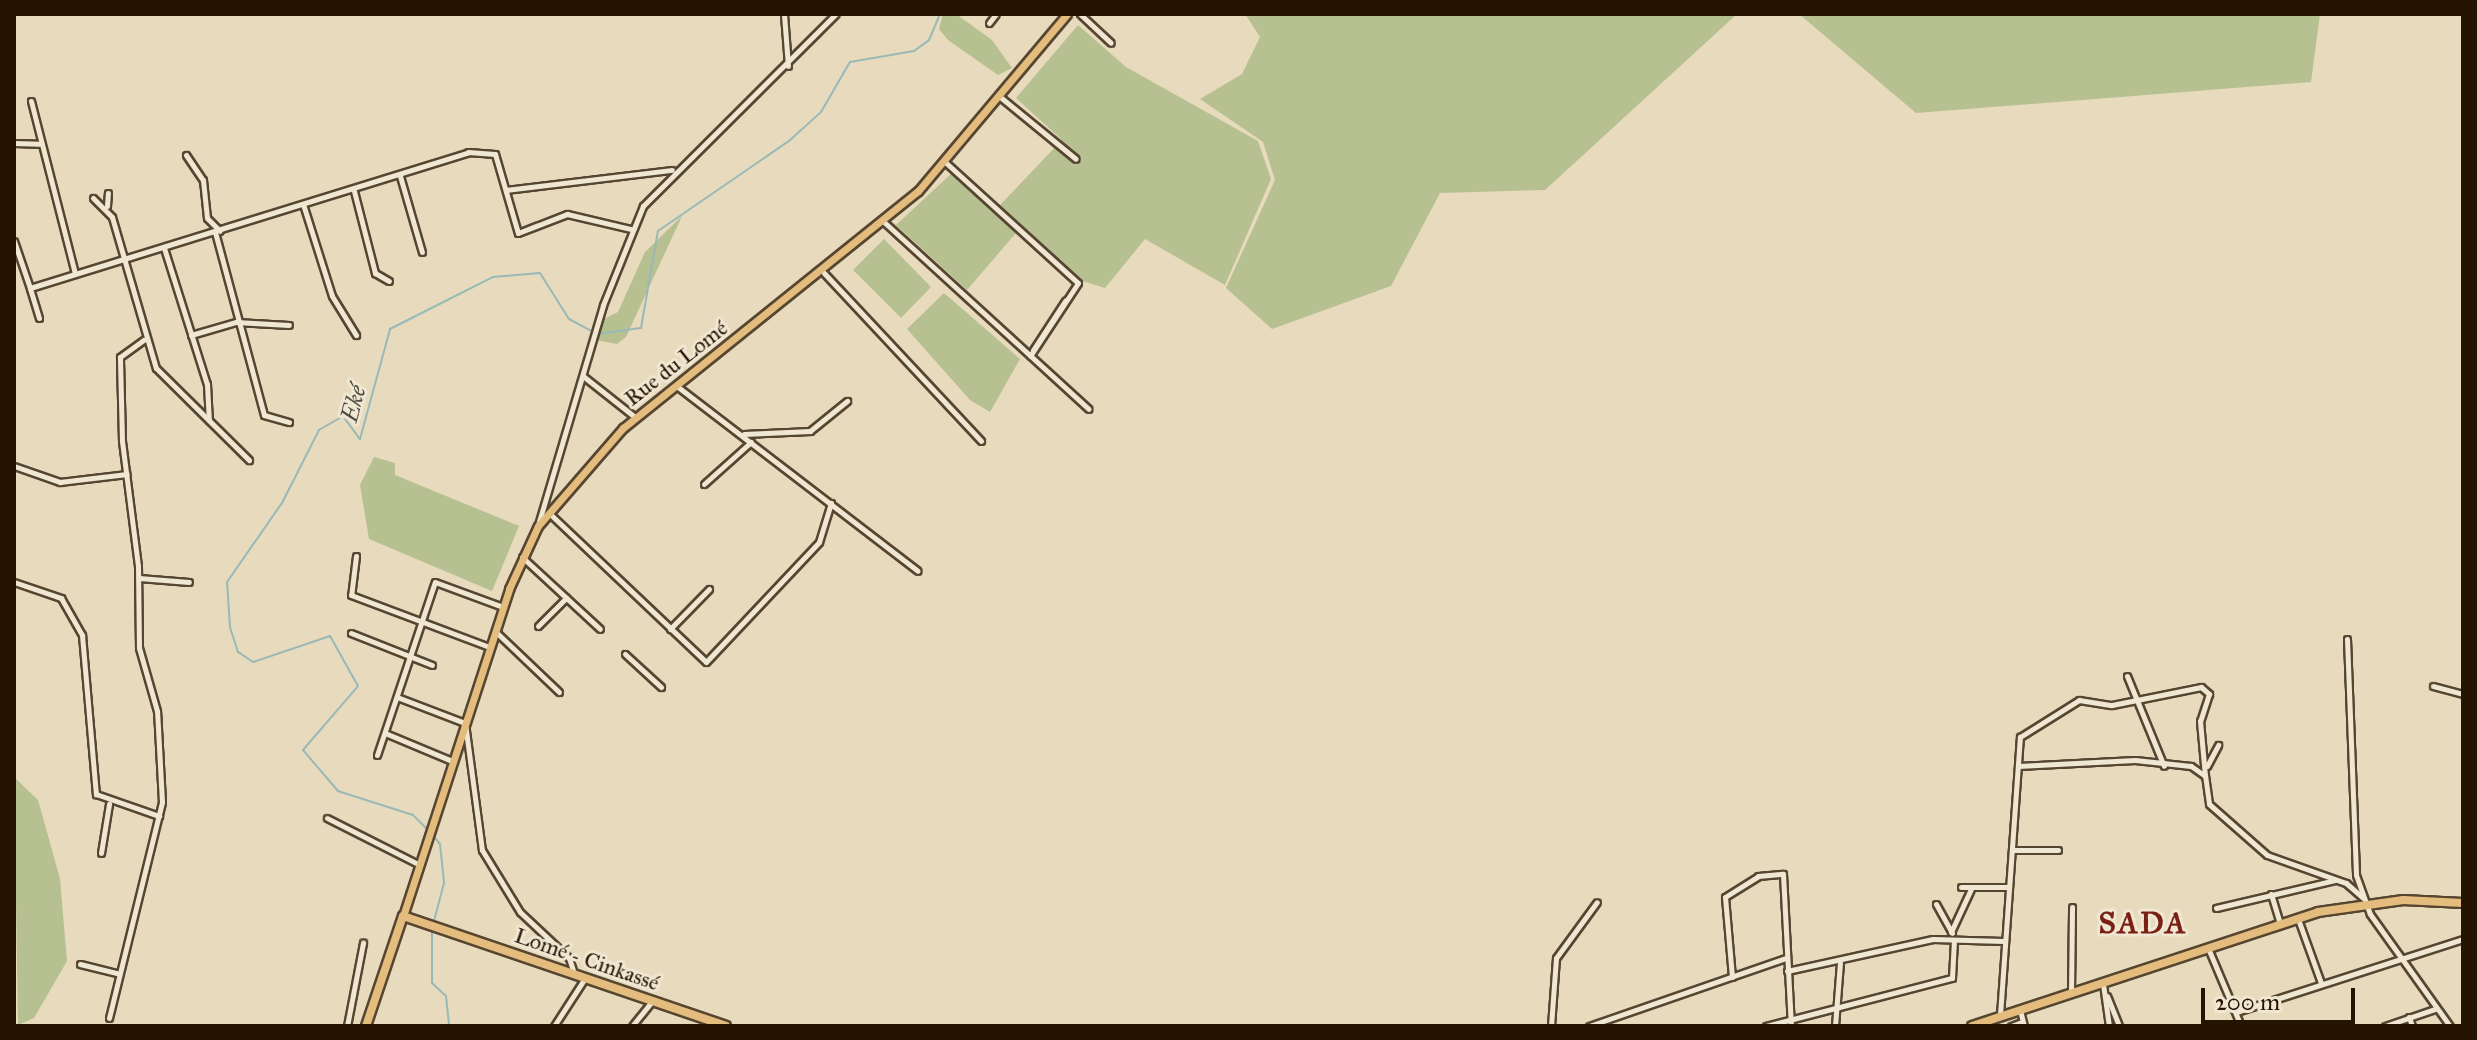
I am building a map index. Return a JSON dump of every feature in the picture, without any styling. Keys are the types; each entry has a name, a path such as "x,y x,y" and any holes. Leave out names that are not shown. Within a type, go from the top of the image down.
{"highway":[{"path":"1972,1026 2298,918 2365,902 2463,903"},
{"path":"366,1026 403,916"},
{"name":"Lomé - Cinkassé","path":"403,916 726,1026"}],"main road":[{"name":"Rue du Lomé","path":"403,916 489,647 522,557 538,526 635,417 824,273 884,222 944,161 1067,14"}],"street":[{"path":"784,14 788,66"},
{"path":"538,526 593,337 631,229 673,170 788,66 836,14"},
{"path":"989,23 996,14"},
{"path":"1080,14 1111,43"},
{"path":"999,96 1076,159"},
{"path":"31,101 39,144 75,273"},
{"path":"14,143 39,144"},
{"path":"30,288 488,151 506,190 518,233 567,214 631,229"},
{"path":"186,155 203,180 207,218 218,232 236,322 264,415 289,422"},
{"path":"944,161 1078,283 1032,353"},
{"path":"506,190 673,170"},
{"path":"400,176 422,252"},
{"path":"354,191 375,273 389,281"},
{"path":"108,193 107,206 143,340 164,381 249,460"},
{"path":"93,198 107,206"},
{"path":"303,204 332,296 356,335"},
{"path":"884,222 1032,353 1089,409"},
{"path":"14,241 39,318"},
{"path":"164,248 207,384 209,421"},
{"path":"824,273 981,441"},
{"path":"191,335 236,322 289,325"},
{"path":"109,1018 117,973 159,816 157,711 139,648 139,578 127,474 120,357 143,340"},
{"path":"582,376 635,417"},
{"path":"678,387 918,571"},
{"path":"743,434 810,431 847,401"},
{"path":"704,484 751,442"},
{"path":"14,466 60,482 127,474"},
{"path":"549,513 706,662 819,542 831,503"},
{"path":"356,556 351,595 423,619 489,647"},
{"path":"522,557 600,629"},
{"path":"139,578 189,582"},
{"path":"14,582 30,582 61,598 82,635 90,762 96,794 109,804 137,804 159,816"},
{"path":"377,755 435,582 503,607"},
{"path":"670,629 709,589"},
{"path":"538,626 566,598"},
{"path":"495,631 559,692"},
{"path":"351,633 432,665"},
{"path":"2347,639 2352,830 2365,902"},
{"path":"625,654 661,687"},
{"path":"2127,676 2164,766"},
{"path":"2000,1015 2020,737 2069,704 2137,697 2192,685 2209,694 2200,721 2209,804 2267,855 2337,880 2365,902 2435,1009 2450,1026"},
{"path":"2433,686 2463,694"},
{"path":"397,697 465,723 482,850 520,912 569,958 574,973"},
{"path":"385,733 452,761"},
{"path":"2205,776 2218,745"},
{"path":"2018,766 2135,760 2164,766 2191,766 2205,776"},
{"path":"101,853 109,804"},
{"path":"327,818 418,864"},
{"path":"2013,850 2058,850"},
{"path":"1732,977 1725,897 1772,872 1783,874 1790,1023"},
{"path":"2216,908 2337,880"},
{"path":"1961,887 2008,887"},
{"path":"1951,932 1971,889"},
{"path":"2271,894 2280,924"},
{"path":"1551,1026 1556,958 1597,902"},
{"path":"1766,1026 1790,1023 1952,978 1956,940 1936,904"},
{"path":"2072,907 2072,994"},
{"path":"2298,918 2321,983"},
{"path":"2236,1012 2463,939"},
{"path":"1787,971 1956,940 2004,941"},
{"path":"347,1026 363,943"},
{"path":"2208,948 2241,1026"},
{"path":"1589,1026 1785,958"},
{"path":"1835,1026 1840,963"},
{"path":"80,964 117,973"},
{"path":"554,1026 585,977"},
{"path":"2103,984 2119,1026"},
{"path":"2106,995 2109,1026"},
{"path":"632,1026 653,1001"},
{"path":"2011,1026 2023,1024 2020,1009"},
{"path":"2385,1026 2435,1009"},
{"path":"2409,1017 2412,1026"}],"green space":[{"path":"943,14 956,14 992,40 1012,68 998,75 948,40 939,29"},
{"path":"1245,14 1737,14 1545,190 1440,193 1391,286 1272,329 1226,288 1275,180 1263,142 1200,99 1242,74 1260,37"},
{"path":"1799,14 2320,14 2311,82 1916,113"},
{"path":"1078,25 1126,67 1258,141 1271,179 1225,285 1145,239 1105,288 1082,281 1000,205 1062,140 1016,98"},
{"path":"951,174 1016,233 967,290 896,225"},
{"path":"682,216 626,337 617,344 596,340 602,320 618,312 645,252"},
{"path":"884,239 931,287 901,318 853,270"},
{"path":"944,293 1020,359 990,412 970,400 907,329"},
{"path":"374,457 395,463 395,475 519,526 492,591 369,539 360,485"},
{"path":"14,777 38,800 60,879 67,961 34,1018 18,1025"}],"waterway":[{"name":"Eké","path":"427,829 413,815 338,791 303,750 358,686 330,636 253,662 238,652 230,627 227,582 282,503 319,430 343,416 360,439 390,329 493,277 540,273 569,319 597,334 641,328 658,231 789,141 821,112 850,62 914,51 929,40 940,14"},
{"name":"Eké","path":"431,833 440,844 444,883 433,925"},
{"name":"Eké","path":"432,931 432,983 446,996 449,1026"}],"district":[{"name":"SADA","path":"2143,923"}]}
